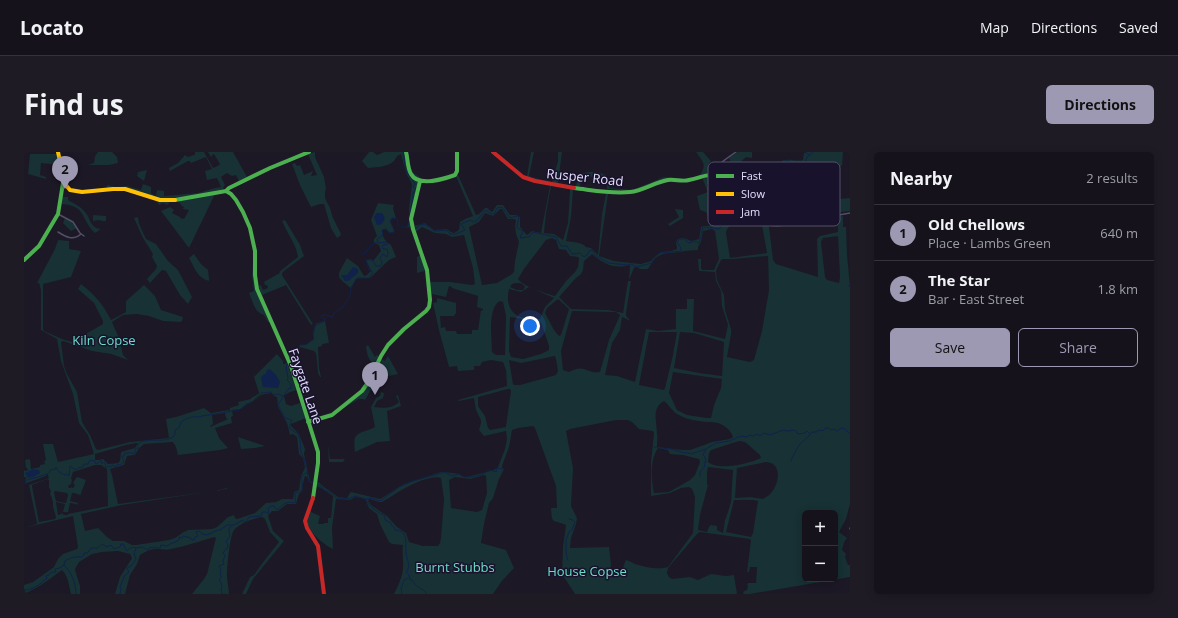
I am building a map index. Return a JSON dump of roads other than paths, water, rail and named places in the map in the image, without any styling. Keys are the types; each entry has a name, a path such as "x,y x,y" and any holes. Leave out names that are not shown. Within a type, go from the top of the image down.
{"street":[{"path":"58,152 65,182 68,188 73,190 123,189 163,200 226,191 229,188 270,168 309,152"},
{"path":"406,152 410,173 414,178 420,181 455,175 457,170 457,152"},
{"name":"Rusper Road","path":"493,152 518,174 530,180 564,187 598,191 632,192 667,180 673,179 686,181 708,175"},
{"path":"723,162 736,152"},
{"path":"308,422 332,415 362,391 368,383 388,345 429,307 430,300 427,270 413,227 412,215 420,181"},
{"path":"24,260 39,246 58,214 62,188 65,182"},
{"name":"Faygate Lane","path":"226,191 235,198 247,222 254,248 257,289 288,361 305,409 318,453 319,461 313,499 305,523 319,548 324,594"},
{"path":"840,215 850,213"},
{"path":"58,214 72,221 84,236"},
{"path":"58,232 65,237 70,238 77,237 81,234"}],"water":[{"path":"377,213 382,213 384,215 383,223 379,225 377,225 374,217"},
{"path":"353,267 358,269 358,273 348,281 345,281 341,275 347,275"},
{"path":"270,369 280,382 278,388 263,387 261,378 264,374 266,374 267,370"},
{"path":"33,469 39,470 40,473 28,478 25,473"}],"waterway":[{"path":"403,152 406,171 415,184 413,187 416,189 413,193 409,223 407,227"},
{"path":"805,152 809,155"},
{"path":"805,162 807,157 813,152"},
{"path":"785,162 791,162"},
{"path":"289,359 298,351 300,345 305,345 314,339 313,334 316,325 325,321 325,319 321,317 322,315 332,317 335,312 342,308 350,296 351,288 356,279 369,278 373,272 369,270 366,260 372,260 376,266 381,266 382,262 380,258 383,254 387,257 388,253 387,249 383,249 382,247 388,243 378,243 377,239 383,235 382,230 386,229 389,233 394,232 390,221 392,218 397,219 398,225 403,227 416,228 425,224 435,231 447,230 450,234 456,234 465,230 461,224 470,220 474,222 476,221 485,210 494,214 497,208 502,207 510,218 517,216 519,217 517,228 523,231 520,238 529,237 533,232 556,237 561,246 567,246 572,254 580,253 584,257 589,251 592,250 596,256 609,263 631,264 636,267 652,263 654,258 660,253 681,251 681,248 677,242 680,239 684,239 689,243 696,241 699,244 703,227 719,229 721,226"},
{"path":"362,255 374,243"},
{"path":"288,361 286,367 287,380 291,384 291,388 288,389 278,405 285,418 292,420 289,428 298,434 301,453 307,468 308,479 313,483"},
{"path":"24,481 48,474 50,470 56,469 56,467 59,472 69,476 70,466 76,470 83,467 84,464 88,464 90,460 95,461 97,464 101,460 102,464 104,462 105,463 106,468 109,466 111,467 112,465 116,467 118,464 120,465 124,462 122,456 124,456 125,453 130,452 135,454 135,449 138,448 137,446 140,443 150,440 166,440 171,438 175,435 175,430 179,428 181,422 185,419 239,410 252,402 261,393 271,392 274,395 278,394 283,396"},
{"path":"654,447 691,454 706,449 716,443 730,441 742,436 747,437 758,434 760,436 764,433 770,435 783,430 795,430 798,434 805,433 807,431 810,434 812,432 817,432 818,430 823,431 825,428 829,428 831,430 834,429 837,431 841,428 845,429 850,434"},
{"path":"791,461 799,445 810,435"},
{"path":"700,476 700,472 705,466 704,463 706,462 703,455 706,449"},
{"path":"316,484 324,490 332,493 337,498 348,499 355,496 380,501 399,487 413,481 445,472 452,476 459,474 470,477 483,474 490,470 496,472 497,468 503,469"},
{"path":"24,590 32,589 39,585 47,578 46,576 51,572 56,572 55,569 64,565 65,561 75,557 82,557 84,553 87,553 91,548 98,548 102,544 107,547 111,545 114,549 123,544 127,551 133,547 142,547 148,550 150,547 160,548 161,545 167,546 179,540 179,537 182,538 183,536 194,540 195,537 198,536 196,532 199,531 202,534 207,535 220,530 227,525 234,525 243,520 246,522 249,517 261,516 262,512 269,514 268,509 271,506 274,506 277,510 287,503 296,502 295,493 302,491 302,476 307,472"},
{"path":"366,499 371,507 385,516 385,520 391,523 395,530 404,534 406,541 406,555 409,565 406,572 409,575 410,580 424,590 426,594"},
{"path":"568,560 566,554 566,540 575,522 569,519"},
{"path":"225,594 222,594 221,582 219,581 221,577 221,570 219,566 224,564 223,560 225,556 223,553 227,549 228,545 226,541 230,536 229,529 231,526"},
{"path":"120,594 120,587 124,576 129,572 127,568 131,566 136,559 134,554 136,548"},
{"path":"64,565 73,578 76,594"},
{"path":"401,594 401,588 404,580 408,578"}],"place":[{"name":"The Star","path":"65,189"},
{"name":"Old Chellows","path":"375,395"}],"park label":[{"name":"Kiln Copse","path":"104,340"},
{"name":"Burnt Stubbs","path":"455,567"},
{"name":"House Copse","path":"587,571"}]}
